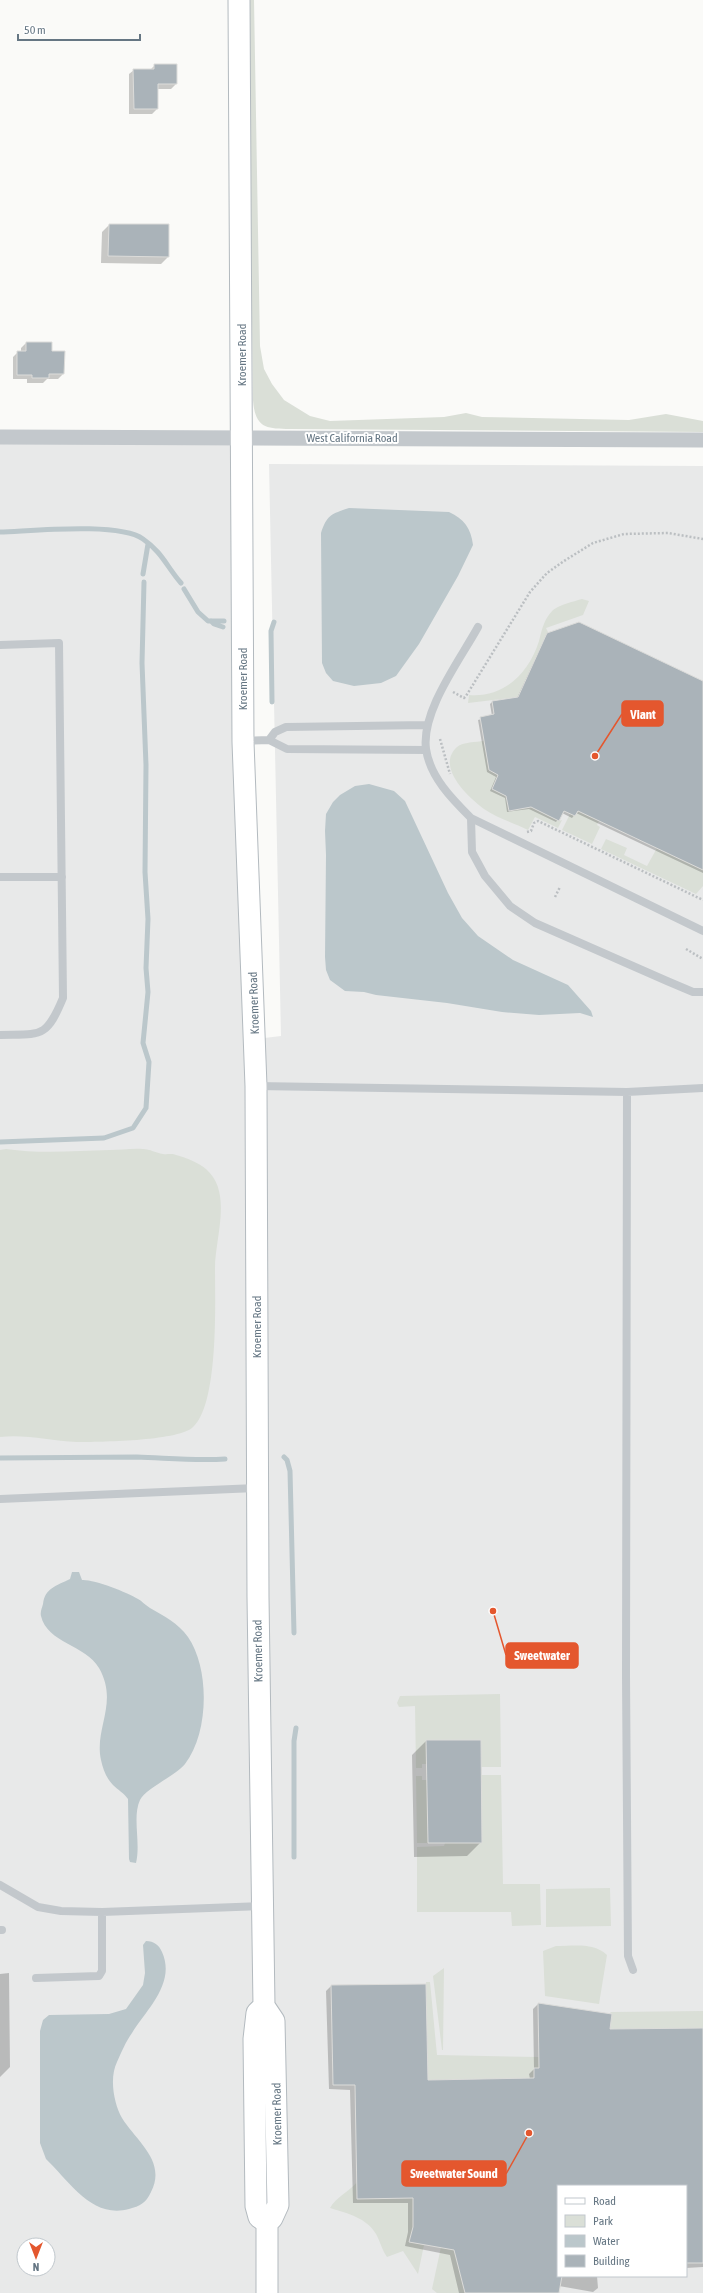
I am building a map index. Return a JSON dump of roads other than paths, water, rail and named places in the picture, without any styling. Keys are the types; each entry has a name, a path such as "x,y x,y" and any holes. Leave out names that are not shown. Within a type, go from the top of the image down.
{"street":[{"name":"Kroemer Road","path":"239,0 243,742 256,1086 257,1488 262,1906 264,2006 274,2021 278,2205 272,2218 267,2223 267,2293"},
{"name":"West California Road","path":"0,437 703,440"}],"lane":[{"path":"478,627 441,693 427,725 426,750 435,774 448,794 470,818 703,931"},
{"path":"0,645 59,643 63,998 53,1022 39,1034 0,1035"},
{"path":"269,740 275,732 286,727 427,725"},
{"path":"243,742 269,740 287,749 426,750"},
{"path":"470,818 472,852 485,876 510,906 549,929 693,992 703,992"},
{"path":"0,877 62,877"},
{"path":"256,1086 627,1092 703,1088"},
{"path":"627,1092 626,1690 628,1956 633,1970"},
{"path":"0,1499 257,1488"},
{"path":"0,1885 38,1907 61,1911 102,1912 262,1906"},
{"path":"36,1978 99,1976 102,1971 102,1912"}],"water":[{"path":"349,508 449,512 463,521 466,525 471,534 473,545 458,576 419,644 396,676 381,683 354,686 333,681 326,673 322,663 321,533 325,522 330,516"},
{"path":"369,784 394,791 405,801 448,893 462,918 478,936 513,960 568,985 591,1011 593,1017 580,1013 539,1015 502,1012 447,1003 376,995 364,992 345,991 330,980 326,970 325,957 326,814 333,802 340,795 355,786"},
{"path":"72,1572 79,1572 82,1580 102,1584 133,1596 170,1620 188,1637 195,1650 200,1666 204,1701 199,1736 193,1751 185,1764 148,1791 140,1800 137,1814 138,1847 136,1863 130,1862 129,1859 128,1799 108,1779 101,1760 101,1737 107,1704 105,1681 99,1668 93,1660 51,1632 45,1625 41,1616 41,1610 46,1594 52,1588 70,1579"},
{"path":"146,1941 158,1945 162,1952 165,1963 163,1985 152,2005 124,2047 115,2068 113,2083 117,2106 122,2118 142,2143 153,2161 155,2181 149,2196 142,2204 129,2209 116,2211 104,2209 93,2204 73,2188 46,2159 40,2143 40,2031 43,2020 49,2015 109,2014 126,2009 143,1985 145,1973 143,1945"}],"waterway":[{"path":"0,532 53,529 96,529 131,534 150,544 181,583"},
{"path":"143,574 148,544"},
{"path":"0,1142 104,1138 133,1128 146,1108 149,1062 143,1043 148,992 146,968 148,919 145,872 146,765 142,663 144,582"},
{"path":"184,589 198,612 208,621 224,621"},
{"path":"211,621 214,624 223,627"},
{"path":"272,702 271,631 274,622"},
{"path":"0,1458 137,1457 192,1460 225,1459"},
{"path":"284,1457 287,1460 290,1471 294,1633"},
{"path":"294,1857 294,1741 296,1728"}],"place":[{"name":"Viant","path":"595,756"},
{"name":"Sweetwater","path":"493,1611"},
{"name":"Sweetwater Sound","path":"529,2133"}]}
